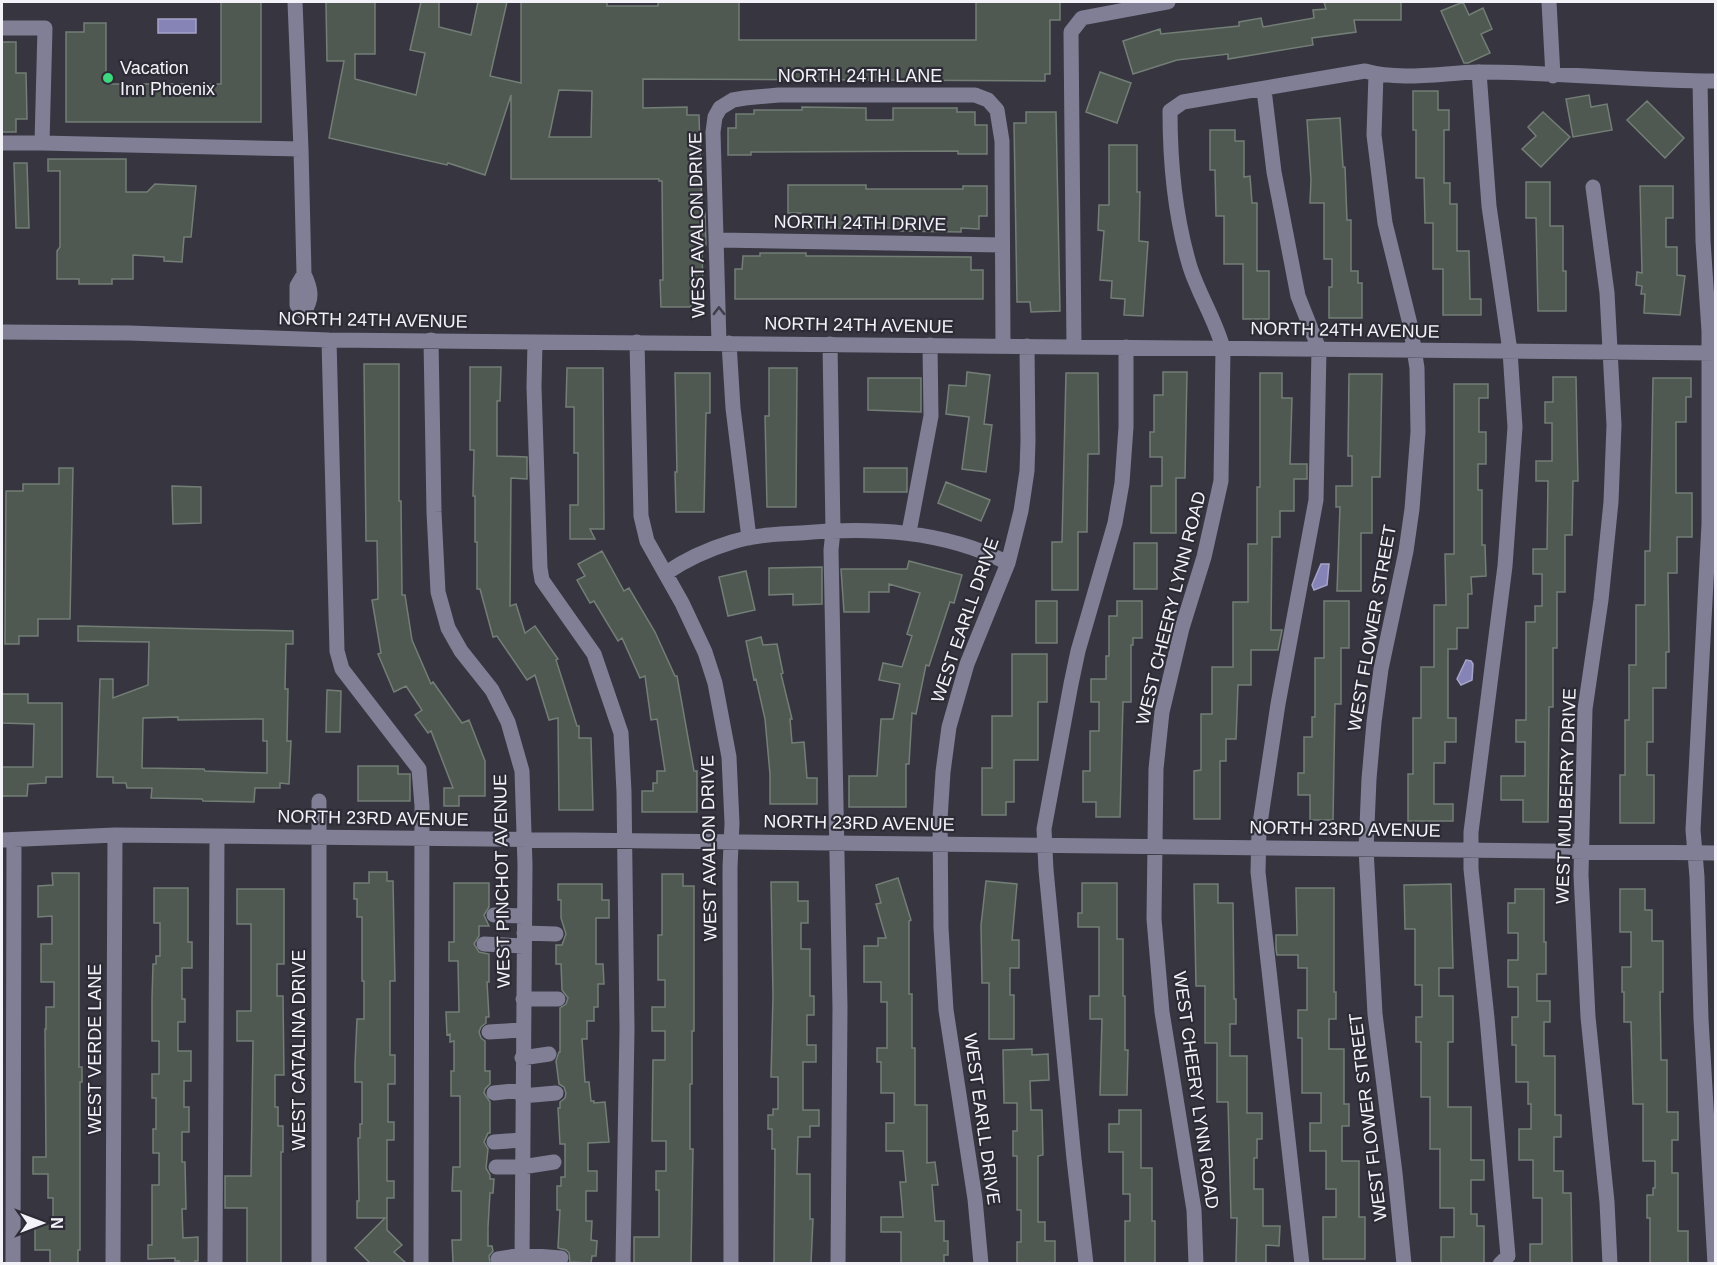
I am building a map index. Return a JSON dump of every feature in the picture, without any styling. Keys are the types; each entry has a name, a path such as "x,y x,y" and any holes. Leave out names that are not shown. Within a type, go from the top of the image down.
{"street":[{"path":"295,2 304,274 297,286 297,305 304,312 303,339"},
{"path":"1074,347 1071,32 1082,18 1168,2"},
{"path":"1549,2 1553,76"},
{"path":"2,28 45,28 42,143"},
{"path":"1302,1263 1258,872 1258,847 1278,704 1316,500 1319,349 1298,296 1274,172 1264,90 1365,72 1399,75 1479,72 1708,81 1703,241 1713,353 1709,524 1693,830 1715,1263"},
{"path":"1479,72 1489,206 1510,351 1515,427 1505,566 1470,850 1508,1256 1500,1263"},
{"name":"WEST FLOWER STREET","path":"1376,74 1374,135 1385,223 1415,350 1418,432 1412,509 1406,550 1381,669 1374,722 1366,849 1375,1014 1404,1263"},
{"name":"WEST CHEERY LYNN ROAD","path":"1196,1263 1192,1199 1162,1012 1154,919 1156,769 1162,712 1182,628 1204,557 1221,481 1222,348 1218,329 1191,268 1179,228 1170,111 1183,102 1264,90"},
{"name":"NORTH 24TH LANE","path":"720,108 733,100 779,95 975,95 988,100 997,110 1002,141 1002,245"},
{"name":"WEST AVALON DRIVE","path":"720,108 715,117 712,132 718,278 749,538"},
{"path":"2,143 301,149"},
{"name":"WEST MULBERRY DRIVE","path":"1593,187 1607,293 1614,425 1611,502 1601,600 1585,709 1581,851 1588,1017 1607,1202 1610,1263"},
{"name":"NORTH 24TH DRIVE","path":"717,240 1002,245"},
{"path":"1002,245 1003,346"},
{"name":"NORTH 24TH AVENUE","path":"2,332 129,333 329,340 1713,353"},
{"path":"329,340 337,651 342,669 419,769 422,806 422,1263"},
{"name":"WEST PINCHOT AVENUE","path":"431,340 438,592 448,628 462,651 492,690 508,722 522,771 524,839 522,1259"},
{"path":"535,342 534,387 542,580 594,654 621,733 627,1029 623,1263"},
{"name":"WEST AVALON DRIVE","path":"637,342 641,516 647,541 666,573 705,652 715,682 729,757 731,1263"},
{"path":"830,344 833,531 831,562 840,1008 838,1263"},
{"path":"909,532 931,416 930,345"},
{"name":"WEST EARLL DRIVE","path":"981,1263 975,1198 946,1010 941,928 940,843 943,772 949,727 967,664 1008,563 1021,512 1027,471 1027,346"},
{"path":"1086,1263 1044,845 1045,819 1075,662 1115,523 1122,483 1126,427 1126,347"},
{"path":"666,573 681,563 732,542 764,535 833,531 909,532 949,541 1008,563"},
{"name":"WEST CATALINA DRIVE","path":"319,801 319,1263"},
{"name":"NORTH 23RD AVENUE","path":"8,840 115,835 837,841 1716,853"},
{"name":"WEST VERDE LANE","path":"113,1263 115,835"},
{"path":"215,1263 217,836"},
{"path":"8,840 13,1263"},
{"path":"494,915 524,916"},
{"path":"484,944 556,934"},
{"path":"523,999 558,999"},
{"path":"489,1032 522,1030"},
{"path":"522,1058 549,1054"},
{"path":"494,1093 556,1093"},
{"path":"494,1142 522,1140"},
{"path":"496,1167 522,1167 555,1162"},
{"path":"498,1259 561,1258"}],"shaded area":[{"path":"158,19 196,19 196,33 158,33"},
{"path":"1321,564 1329,564 1327,585 1314,590 1312,585"},
{"path":"1466,660 1473,664 1472,680 1461,685 1457,679"}],"building":[{"path":"221,2 261,2 261,122 66,122 66,32 84,32 84,23 106,23 106,84 221,84"},
{"path":"326,2 375,2 375,54 355,54 355,79 416,95 425,53 410,50 421,2 439,2 439,27 471,35 478,2 507,2 490,76 521,83 521,2 607,2 607,6 658,6 658,2 739,2 739,40 976,40 976,2 1060,2 1060,20 1050,20 1050,74 1045,74 1045,81 643,79 643,108 687,107 687,115 699,115 702,213 705,213 706,245 702,245 703,294 691,294 691,307 661,307 662,181 659,179 511,179 511,95 485,175 448,163 447,165 329,138 344,61 327,61","holes":["559,90 592,91 591,137 549,137"]},
{"path":"1324,2 1401,2 1401,20 1354,20 1356,32 1312,38 1313,45 1228,59 1228,54 1177,60 1133,74 1123,41 1160,29 1161,34 1239,26 1239,22 1261,18 1263,27 1314,18 1313,10 1326,9"},
{"path":"1463,2 1469,15 1483,8 1492,29 1481,34 1490,53 1468,63 1464,63 1441,11"},
{"path":"2,42 16,42 16,73 26,73 27,119 16,119 16,132 2,132"},
{"path":"1100,72 1131,83 1117,123 1086,112"},
{"path":"1413,91 1438,91 1438,110 1449,110 1449,130 1444,130 1444,183 1450,183 1450,204 1457,204 1457,251 1469,251 1470,299 1481,299 1481,315 1443,315 1443,269 1433,269 1433,223 1425,223 1424,178 1416,178"},
{"path":"1589,95 1591,107 1607,104 1612,130 1573,137 1566,99"},
{"path":"1647,101 1684,138 1665,158 1627,120"},
{"path":"802,107 866,108 866,120 893,120 893,108 957,108 957,112 975,112 975,125 987,125 987,154 958,154 958,151 751,152 751,155 728,155 728,128 736,128 736,114 754,114 754,110 802,110"},
{"path":"1026,112 1056,112 1060,311 1031,312 1030,302 1017,302 1014,123 1026,123"},
{"path":"1543,112 1570,137 1541,167 1522,149 1536,136 1528,127"},
{"path":"1340,118 1347,220 1351,220 1351,271 1358,271 1358,283 1362,283 1362,318 1329,318 1332,259 1324,259 1324,203 1310,203 1311,180 1307,120"},
{"path":"1210,130 1235,130 1235,141 1244,141 1244,177 1250,176 1252,203 1257,203 1257,271 1269,271 1269,319 1243,319 1243,264 1224,264 1224,216 1216,216 1215,170 1210,170"},
{"path":"1109,145 1137,145 1137,192 1140,192 1139,241 1148,242 1143,316 1124,315 1125,299 1111,298 1112,281 1100,280 1104,231 1098,230 1099,205 1109,205"},
{"path":"48,159 126,159 126,192 147,192 155,184 196,186 191,237 184,237 182,262 164,261 164,257 133,255 133,279 112,279 112,284 79,284 79,279 57,279 57,251 60,247 60,171 48,171"},
{"path":"14,163 27,163 29,228 16,228"},
{"path":"1526,182 1550,182 1550,226 1563,226 1566,311 1538,311 1536,218 1526,218"},
{"path":"788,185 866,185 866,189 963,189 963,186 987,186 987,216 979,216 979,229 961,228 961,232 899,231 899,228 801,228 801,213 788,213"},
{"path":"1640,186 1673,186 1673,218 1666,218 1666,247 1677,247 1677,275 1685,276 1680,315 1644,313 1645,294 1641,294 1642,286 1636,285 1637,272 1642,273"},
{"path":"760,253 806,253 806,256 971,257 971,270 983,270 983,299 735,299 735,269 742,269 743,256 760,256"},
{"path":"364,364 399,364 402,595 405,595 412,640 431,684 433,682 462,723 469,720 485,761 485,796 459,796 459,806 444,806 444,788 453,788 431,731 428,733 415,715 422,710 406,686 394,692 378,654 381,653 372,600 378,599 377,541 366,541"},
{"path":"470,367 501,367 500,401 497,401 497,456 527,457 527,479 511,478 510,606 516,604 525,633 535,626 558,659 556,660 577,726 579,726 579,738 591,738 593,810 559,810 558,718 549,720 535,675 527,680 497,636 493,637 480,589 477,589 477,542 475,542 475,496 473,496 474,450 470,450"},
{"path":"567,368 603,368 604,529 590,529 595,539 570,539 570,505 578,505 578,453 574,453 574,407 566,407"},
{"path":"769,368 797,368 796,507 767,507 765,416 769,416"},
{"path":"967,372 990,375 984,424 992,425 986,472 962,469 969,417 946,414 949,385 966,386"},
{"path":"1163,372 1187,372 1185,478 1176,478 1176,533 1151,533 1151,486 1162,486 1162,457 1150,457 1150,432 1154,432 1154,395 1163,395"},
{"path":"675,373 710,373 710,413 706,413 704,512 676,512"},
{"path":"1066,373 1098,373 1099,454 1088,454 1087,532 1078,532 1078,590 1052,590 1052,542 1062,542"},
{"path":"1260,373 1282,373 1282,398 1292,398 1290,464 1307,464 1307,479 1294,479 1294,511 1280,511 1280,537 1272,537 1271,630 1282,630 1278,650 1251,650 1251,685 1238,685 1236,739 1226,739 1226,761 1220,761 1220,819 1194,819 1194,771 1201,770 1201,714 1212,714 1212,667 1233,667 1233,602 1248,602 1248,544 1257,544 1257,487 1260,487"},
{"path":"1349,374 1382,374 1380,477 1372,477 1372,533 1361,533 1361,591 1337,591 1340,507 1336,507 1336,486 1352,486 1352,456 1348,456"},
{"path":"1553,377 1576,377 1578,481 1573,481 1572,535 1565,535 1565,592 1557,592 1557,648 1553,648 1553,707 1549,707 1548,822 1523,822 1523,800 1501,800 1501,776 1525,776 1525,742 1516,742 1516,720 1526,720 1526,622 1535,622 1535,606 1542,606 1542,574 1533,574 1533,549 1547,549 1548,481 1536,481 1536,461 1552,461 1552,423 1545,423 1545,402 1553,402"},
{"path":"868,378 921,378 921,412 868,410"},
{"path":"1653,378 1691,378 1691,397 1686,397 1686,422 1676,422 1676,493 1692,493 1692,537 1677,537 1677,573 1668,573 1669,652 1666,652 1666,688 1653,688 1653,742 1647,742 1647,775 1654,775 1654,823 1620,823 1620,775 1625,775 1625,720 1629,720 1629,665 1636,665 1636,605 1645,605 1645,551 1650,551"},
{"path":"1454,384 1488,384 1488,398 1479,398 1479,432 1486,432 1486,464 1478,464 1478,490 1482,490 1482,545 1485,545 1486,576 1471,577 1472,594 1468,594 1468,628 1457,628 1457,649 1448,649 1448,718 1456,718 1456,742 1445,742 1445,763 1434,763 1434,804 1453,804 1453,821 1408,821 1408,774 1413,774 1413,718 1421,718 1421,667 1434,667 1434,605 1446,605 1445,554 1454,554"},
{"path":"59,468 73,468 70,619 38,619 38,636 19,636 19,644 5,644 6,491 23,491 23,484 59,484"},
{"path":"864,468 907,468 907,492 864,492"},
{"path":"946,482 990,500 981,521 938,503"},
{"path":"172,486 201,487 201,523 173,524"},
{"path":"1134,543 1157,543 1157,589 1134,589"},
{"path":"602,551 624,591 629,588 677,676 694,771 697,771 697,812 642,812 642,791 653,791 653,783 657,783 657,771 665,771 657,719 651,720 645,676 640,678 622,638 618,641 594,601 590,603 577,580 585,576 578,564"},
{"path":"909,561 962,575 954,603 950,602 929,666 926,665 916,714 912,713 909,764 906,764 906,807 849,807 849,776 877,776 881,719 893,719 900,684 879,680 883,663 902,667 912,636 907,634 920,593 889,584 889,592 869,592 869,612 844,612 841,569 907,569"},
{"path":"822,567 822,604 793,605 793,594 769,595 769,568"},
{"path":"746,571 755,610 728,616 719,577"},
{"path":"1036,601 1057,601 1057,643 1036,643"},
{"path":"1117,601 1142,601 1142,638 1133,638 1131,702 1123,702 1120,817 1096,817 1096,802 1083,802 1083,771 1090,771 1090,731 1099,731 1099,702 1091,702 1091,679 1106,679 1106,656 1109,656 1109,616 1117,616"},
{"path":"1324,601 1349,601 1349,648 1341,648 1341,704 1335,704 1333,820 1310,820 1310,795 1298,795 1298,773 1304,773 1304,737 1312,737 1312,717 1315,717 1315,658 1324,658"},
{"path":"78,626 293,631 293,644 286,644 287,741 291,741 289,784 280,783 280,788 255,788 254,802 203,801 202,799 151,798 152,788 127,788 126,783 113,783 113,777 97,777 100,679 113,679 113,698 148,685 149,642 78,641","holes":["178,717 178,720 263,719 263,741 267,741 267,773 142,768 143,718"]},
{"path":"761,637 763,645 777,644 783,673 781,674 792,719 790,719 792,743 804,742 807,778 817,778 817,804 770,804 765,719 746,641"},
{"path":"1012,654 1047,654 1047,702 1038,702 1038,760 1014,760 1014,802 1006,802 1006,815 982,815 982,768 992,768 992,716 1012,716"},
{"path":"327,690 341,691 340,732 326,732"},
{"path":"2,694 28,694 28,703 62,703 62,777 46,777 46,783 28,784 27,796 2,796 2,767 33,767 34,724 2,723"},
{"path":"358,766 398,766 398,774 410,774 410,801 358,801"},
{"path":"369,872 387,872 387,881 393,881 395,981 390,981 390,1055 395,1055 395,1084 388,1084 388,1122 394,1122 394,1140 387,1140 387,1181 394,1181 394,1198 387,1198 387,1230 402,1245 394,1252 406,1263 370,1263 355,1248 385,1218 357,1218 358,1138 360,1138 360,1124 362,1124 362,1082 355,1082 355,1064 357,1019 364,1019 364,981 362,981 362,917 357,917 354,883 369,883"},
{"path":"52,873 79,873 79,1067 82,1067 82,1082 80,1082 80,1250 78,1250 78,1263 50,1263 50,1250 35,1250 35,1224 53,1224 53,1198 48,1198 48,1174 33,1174 33,1157 46,1157 46,1007 54,1007 54,982 41,982 41,944 52,944 52,916 38,917 38,886 53,885"},
{"path":"662,874 683,874 683,886 694,886 694,1031 692,1031 692,1084 690,1084 690,1149 693,1149 691,1263 634,1263 634,1237 659,1237 659,1190 656,1190 656,1171 666,1171 666,1141 652,1141 653,1060 665,1060 665,1031 652,1031 652,1007 665,1007 665,980 658,980 658,935 662,935"},
{"path":"898,878 911,920 909,921 909,994 912,994 912,1048 915,1048 915,1105 927,1105 927,1163 935,1162 938,1185 932,1185 935,1221 944,1221 944,1241 948,1241 948,1255 944,1255 944,1263 901,1263 901,1232 881,1232 881,1217 903,1217 900,1182 906,1182 903,1151 886,1151 886,1123 894,1123 894,1093 881,1093 881,1062 877,1062 877,1048 887,1048 887,1002 881,1002 881,982 864,982 864,946 878,946 878,938 886,938 876,904 881,903 876,885"},
{"path":"986,881 1017,884 1012,940 1019,940 1019,968 1010,968 1010,995 1014,995 1014,1039 989,1039 989,983 982,983 981,925"},
{"path":"771,882 798,882 798,901 808,901 808,923 801,923 801,949 810,949 810,996 814,996 814,1015 807,1015 807,1045 816,1045 816,1062 803,1062 803,1110 819,1110 819,1126 810,1126 810,1137 798,1137 797,1174 810,1174 810,1219 813,1219 811,1263 774,1263 775,1149 772,1149 772,1129 768,1129 768,1115 773,1115 773,1109 778,1109 778,1077 771,1077 773,996"},
{"path":"454,883 489,883 489,907 484,915 489,926 479,926 479,936 474,944 479,952 489,954 489,982 487,982 489,1017 486,1017 486,1023 479,1032 485,1041 485,1071 490,1071 490,1084 484,1093 490,1102 490,1133 484,1142 488,1149 486,1168 490,1179 494,1179 493,1193 490,1193 488,1227 488,1246 492,1246 493,1251 489,1256 490,1263 453,1262 452,1240 461,1240 461,1191 452,1191 453,1167 460,1167 460,1096 451,1096 454,1041 450,1042 450,1034 447,1035 446,1012 459,1012 458,961 449,961 449,942 454,942"},
{"path":"1082,883 1117,883 1117,939 1123,939 1125,1050 1128,1050 1127,1095 1100,1095 1102,1019 1090,1019 1090,996 1099,996 1099,927 1078,927 1078,913 1082,913"},
{"path":"558,884 602,884 602,900 609,900 609,918 596,918 596,964 603,964 604,984 598,984 598,1007 594,1007 594,1021 587,1021 587,1039 582,1039 585,1082 589,1082 591,1101 605,1102 609,1142 588,1143 588,1171 597,1171 597,1191 586,1191 586,1221 592,1221 591,1240 597,1241 596,1256 592,1256 591,1263 570,1262 569,1253 558,1248 560,1210 557,1210 557,1186 561,1186 561,1177 565,1177 565,1144 560,1144 558,1108 566,1093 564,1087 559,1084 556,1061 560,1052 560,1008 566,1004 568,998 562,990 561,964 556,964 556,945 562,945 566,934 561,918 561,900 558,900"},
{"path":"1194,884 1218,884 1218,903 1233,903 1236,1024 1230,1024 1230,1056 1247,1056 1247,1113 1262,1113 1262,1139 1257,1139 1257,1158 1254,1158 1254,1189 1263,1189 1263,1226 1280,1226 1279,1246 1266,1245 1266,1263 1236,1263 1237,1218 1231,1218 1228,1102 1217,1102 1217,1043 1205,1043 1205,986 1196,986"},
{"path":"1451,884 1453,968 1439,968 1439,996 1453,996 1453,1042 1448,1042 1448,1107 1471,1107 1471,1160 1484,1160 1484,1180 1471,1180 1471,1214 1477,1214 1477,1226 1484,1226 1484,1263 1441,1263 1441,1237 1454,1237 1454,1208 1440,1208 1440,1149 1430,1149 1430,1097 1421,1097 1421,1042 1416,1042 1416,1017 1422,1017 1422,985 1415,985 1415,929 1405,929 1404,885"},
{"path":"154,888 188,888 188,942 192,942 192,968 182,968 185,1022 178,1022 178,1051 191,1051 191,1081 184,1081 184,1107 189,1107 189,1132 182,1132 186,1209 182,1209 183,1238 198,1237 198,1261 195,1263 179,1263 175,1261 175,1258 148,1259 148,1245 152,1245 152,1185 159,1185 159,1153 153,1153 156,1098 152,1098 152,1074 159,1074 159,1041 152,1041 153,964 156,964 156,956 160,956 160,923 154,923"},
{"path":"1296,888 1334,888 1336,1019 1329,1019 1329,1049 1344,1049 1344,1104 1349,1104 1349,1126 1342,1126 1342,1161 1359,1161 1359,1217 1365,1217 1365,1259 1323,1259 1323,1217 1336,1217 1336,1189 1326,1189 1326,1151 1310,1151 1310,1123 1321,1123 1321,1093 1302,1093 1302,1038 1298,1038 1298,1010 1307,1010 1307,968 1298,968 1298,955 1277,955 1276,949 1276,935 1297,935"},
{"path":"237,889 284,889 284,964 277,964 277,996 283,996 284,1075 275,1075 275,1107 278,1107 278,1126 283,1126 281,1263 247,1263 247,1208 225,1208 225,1176 251,1176 253,1041 237,1041 237,1011 251,1011 251,924 237,924"},
{"path":"1515,889 1544,889 1546,974 1537,974 1537,1001 1550,1001 1550,1022 1544,1022 1544,1056 1555,1056 1555,1115 1561,1115 1561,1137 1554,1137 1554,1171 1563,1171 1563,1193 1571,1193 1572,1263 1530,1263 1530,1244 1542,1244 1542,1198 1533,1198 1533,1160 1519,1160 1519,1129 1531,1129 1531,1104 1528,1104 1528,1082 1516,1082 1516,1045 1512,1045 1512,1017 1518,1017 1518,987 1508,987 1508,960 1518,960 1518,933 1508,933 1508,903 1515,903"},
{"path":"1620,889 1645,889 1645,910 1652,910 1652,941 1663,941 1663,992 1660,992 1661,1060 1667,1060 1667,1112 1678,1112 1678,1140 1672,1140 1672,1173 1678,1173 1678,1231 1688,1231 1688,1263 1650,1263 1650,1218 1647,1218 1647,1195 1653,1195 1653,1188 1655,1188 1655,1161 1643,1161 1643,1104 1633,1104 1631,1022 1624,1022 1624,992 1622,992 1622,967 1631,967 1631,932 1620,932"},
{"path":"1032,1049 1032,1055 1048,1054 1049,1080 1030,1081 1031,1110 1042,1110 1043,1155 1038,1156 1038,1222 1045,1222 1045,1241 1055,1241 1055,1263 1017,1263 1017,1242 1021,1242 1021,1210 1017,1210 1017,1156 1013,1156 1013,1131 1017,1131 1017,1103 1004,1103 1003,1050"},
{"path":"1119,1110 1141,1110 1141,1168 1152,1168 1155,1263 1125,1263 1125,1221 1130,1221 1130,1194 1123,1194 1123,1152 1109,1152 1109,1124 1119,1124"}],"place":[{"name":"Vacation Inn Phoenix","path":"108,78"}]}
